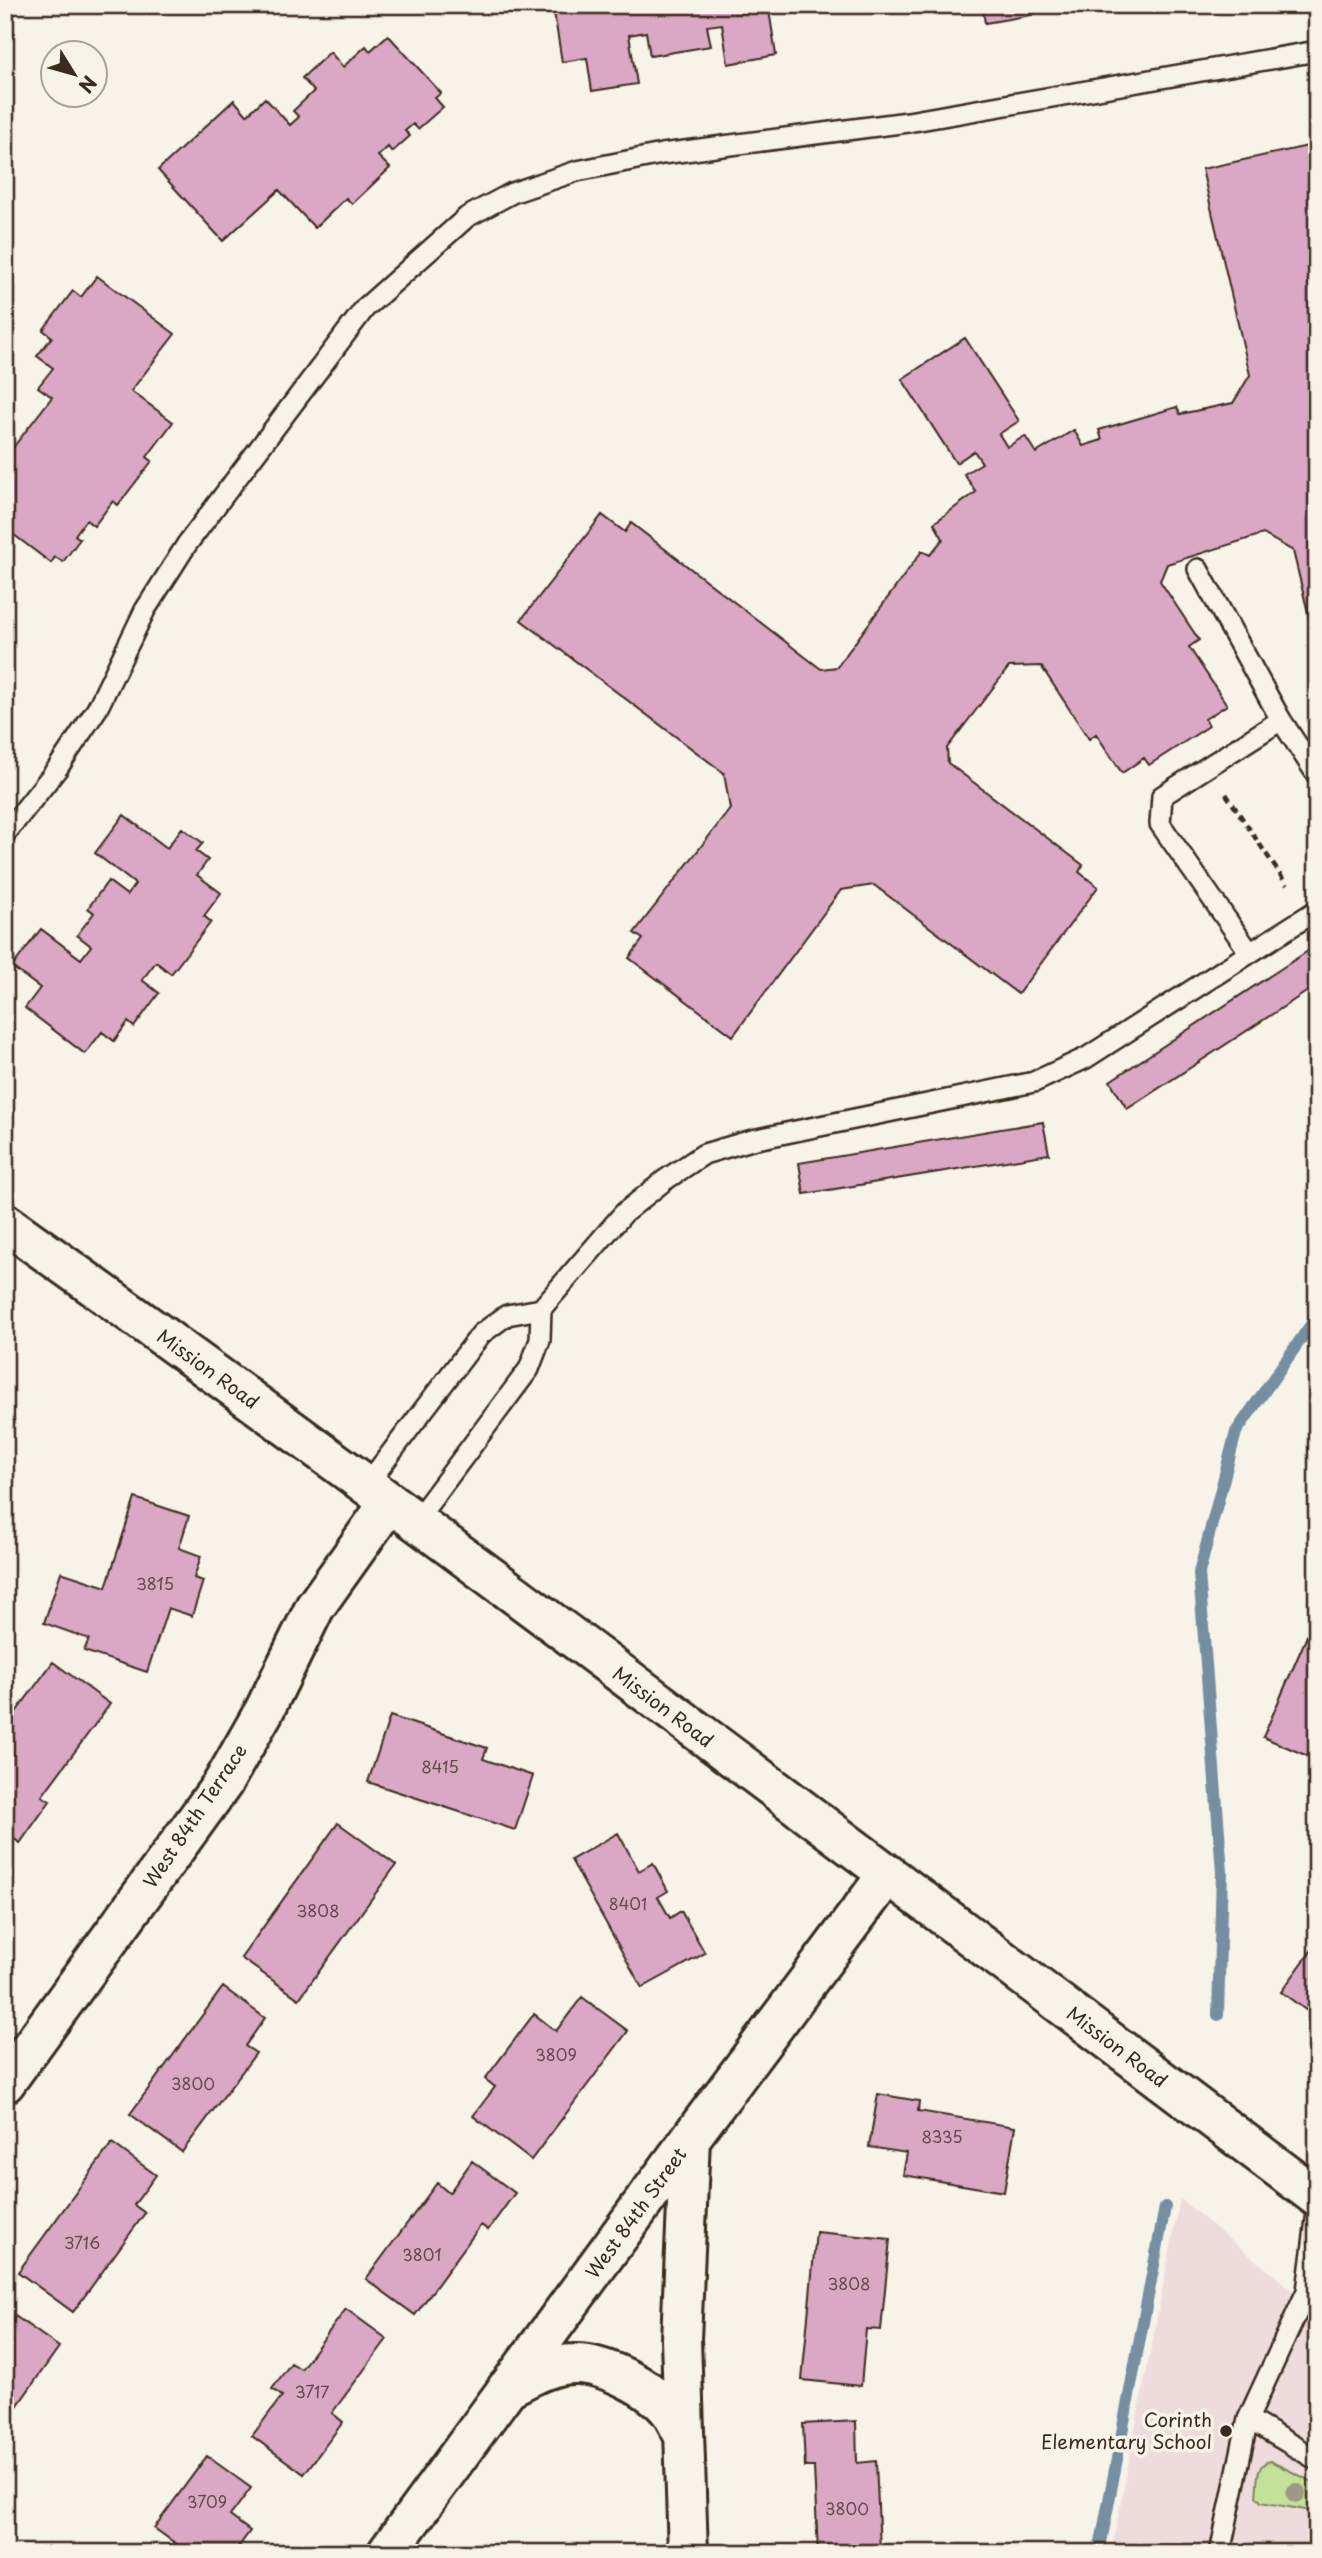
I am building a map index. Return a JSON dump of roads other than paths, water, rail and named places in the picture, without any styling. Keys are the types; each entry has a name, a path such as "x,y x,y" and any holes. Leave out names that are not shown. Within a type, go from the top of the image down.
{"street":[{"name":"Mission Road","path":"5,1223 171,1341 1317,2197"},
{"name":"West 84th Terrace","path":"5,2083 223,1783 264,1711 315,1607 390,1504"},
{"name":"West 84th Street","path":"387,2553 887,1875"},
{"path":"688,2553 681,2339 690,2139"},
{"path":"577,2292 572,2331 591,2365"},
{"path":"634,2382 654,2379 663,2372 675,2357 681,2339"},
{"path":"507,2388 557,2366 591,2365 634,2382 651,2393 669,2410 683,2434"}],"lane":[{"path":"5,834 57,769 97,709 145,610 187,544 365,308 467,217 512,193 577,172 662,154 908,122 1317,51"},
{"path":"1198,569 1281,720 1317,775"},
{"path":"1250,953 1160,824 1162,796 1281,720"},
{"path":"390,1504 529,1370 540,1340 541,1309 624,1213 664,1180 704,1154 752,1140 1034,1082 1086,1058 1317,910"},
{"path":"390,1504 481,1334 507,1315 541,1309"},
{"path":"1220,2553 1248,2419 1307,2291 1317,2212"},
{"path":"1248,2419 1317,2460"}],"waterway":[{"path":"1218,2015 1222,1872 1199,1573 1236,1432 1317,1316"},
{"path":"1099,2553 1165,2207"}],"place":[{"name":"Corinth Elementary School","path":"1226,2431"}]}
